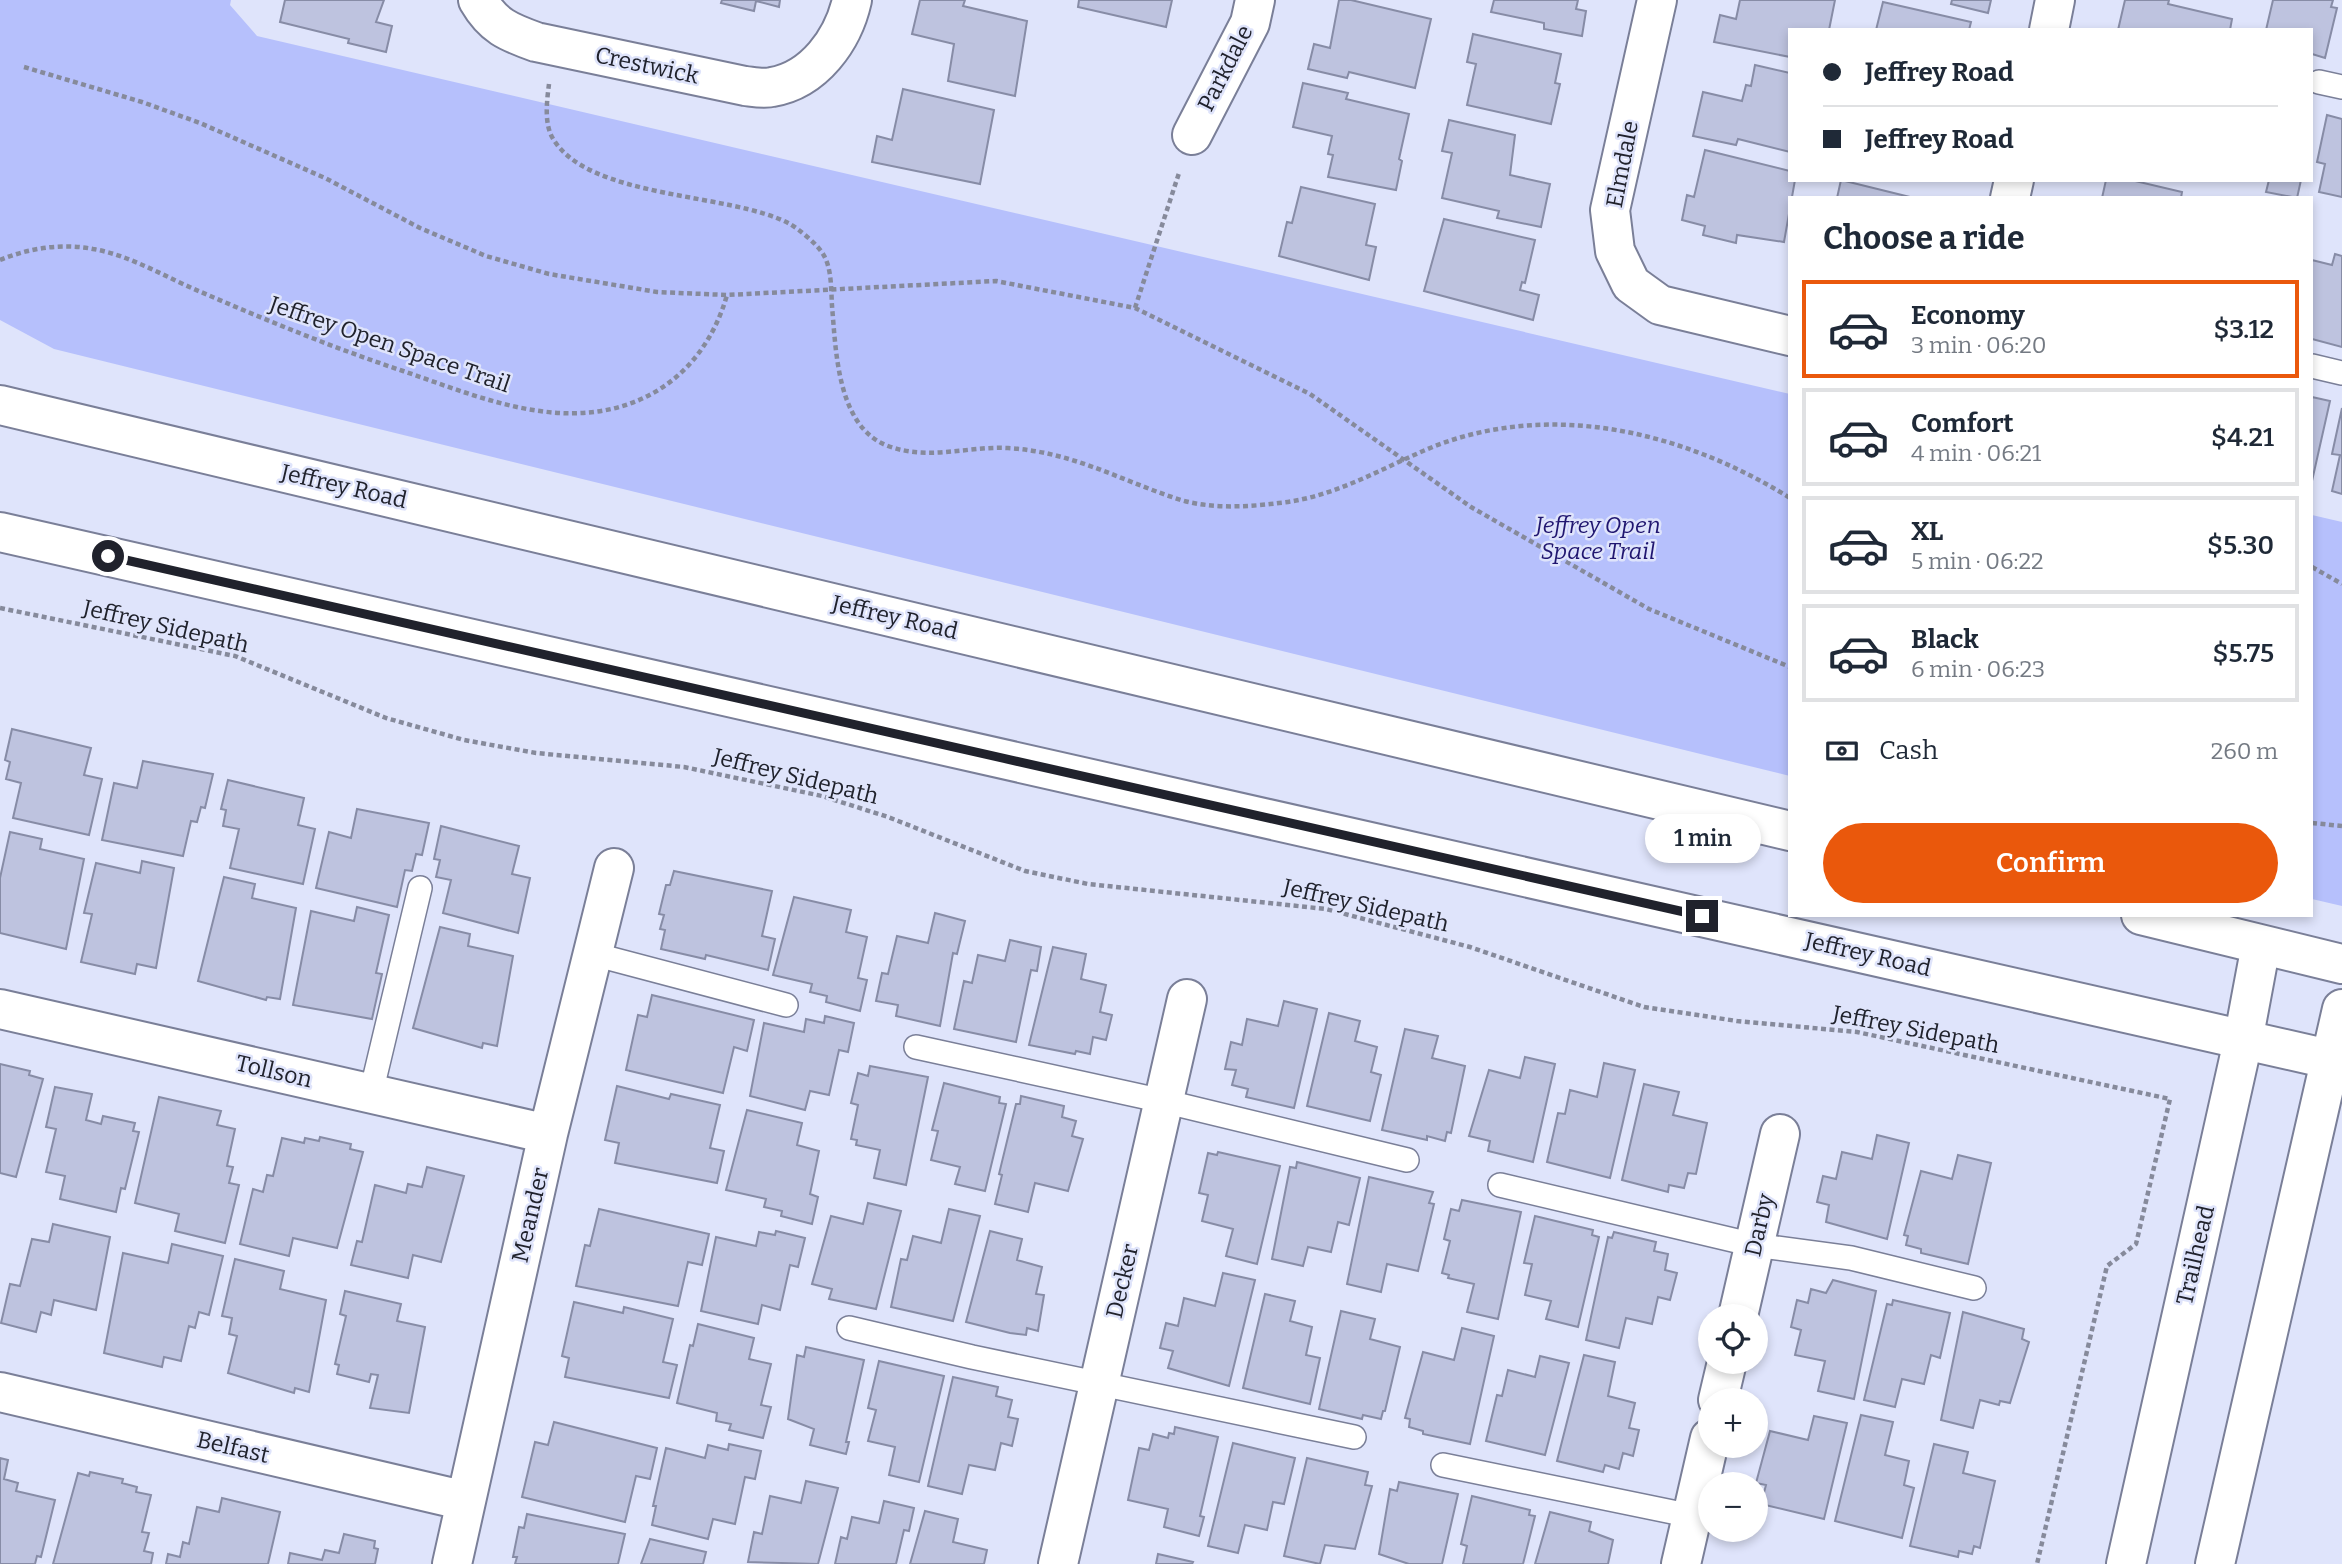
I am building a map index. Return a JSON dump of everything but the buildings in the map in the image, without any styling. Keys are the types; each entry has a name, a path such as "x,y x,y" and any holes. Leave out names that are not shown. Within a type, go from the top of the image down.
{"street":[{"name":"Crestwick","path":"478,0 489,19 514,34 745,86 771,88 800,78 824,58 843,29 852,0"},
{"name":"Parkdale","path":"1192,135 1250,23 1255,0"},
{"name":"Elmdale","path":"1657,0 1610,210 1615,251 1631,284 1660,304 1788,336"},
{"path":"2049,28 2055,0"},
{"name":"Jeffrey Road","path":"0,404 1788,831"},
{"name":"Jeffrey Road","path":"0,532 2337,1061"},
{"name":"Meander","path":"452,1564 548,1134 614,867"},
{"path":"2149,917 2342,964"},
{"name":"Trailhead","path":"2126,1564 2244,1038 2262,945"},
{"name":"Decker","path":"1058,1564 1187,999"},
{"name":"Tollson","path":"0,1009 548,1134"},
{"path":"2215,1564 2337,1061 2342,1009"},
{"name":"Darby","path":"1741,1304 1780,1134"},
{"name":"Belfast","path":"0,1392 466,1501"},
{"path":"1681,1564 1705,1458"}],"lane":[{"path":"2319,82 2342,87"},
{"path":"2313,366 2342,373"},
{"path":"371,1093 420,888"},
{"path":"593,954 786,1006"},
{"path":"916,1047 1163,1101 1407,1160"},
{"path":"1500,1185 1754,1245 1851,1258 1974,1288"},
{"path":"849,1328 972,1357 1099,1381 1354,1437"},
{"path":"1443,1465 1692,1516"}],"path":[{"path":"554,45 546,106 551,136 575,161 609,178 790,224 823,254 831,292 839,377 853,417 883,445 918,455 1003,448 1052,453 1105,469 1183,501 1224,507 1281,503 1328,494 1437,446 1502,429 1579,424 1663,438 1753,475 1788,497"},
{"path":"24,67 142,102 235,137 325,178 420,228 486,256 549,274 614,286 727,295 831,292 996,281 1135,308 1310,394 1471,507 1649,609 1788,666"},
{"path":"1135,308 1192,135"},
{"name":"Jeffrey Open Space Trail","path":"0,260 37,248 94,249 343,351 478,395 538,411 566,413 594,412 622,406 650,395 677,378 709,342 718,325 727,295"},
{"path":"2313,568 2342,584"},
{"name":"Jeffrey Sidepath","path":"0,608 235,656 386,718 464,740 536,753 684,767 822,796 888,817 1025,871 1100,885 1326,909 1470,947 1644,1007 1737,1021 1857,1032 2170,1099 2136,1244 2107,1266 2037,1564"},
{"path":"2313,823 2342,826"}],"green space":[{"name":"Jeffrey Open Space Trail","path":"0,0 231,0 230,5 257,36 1788,394 1788,776 54,349 0,320"},
{"path":"2313,515 2342,522 2342,906 2313,899"}],"route":[{"path":"108,556 1702,916"}]}
